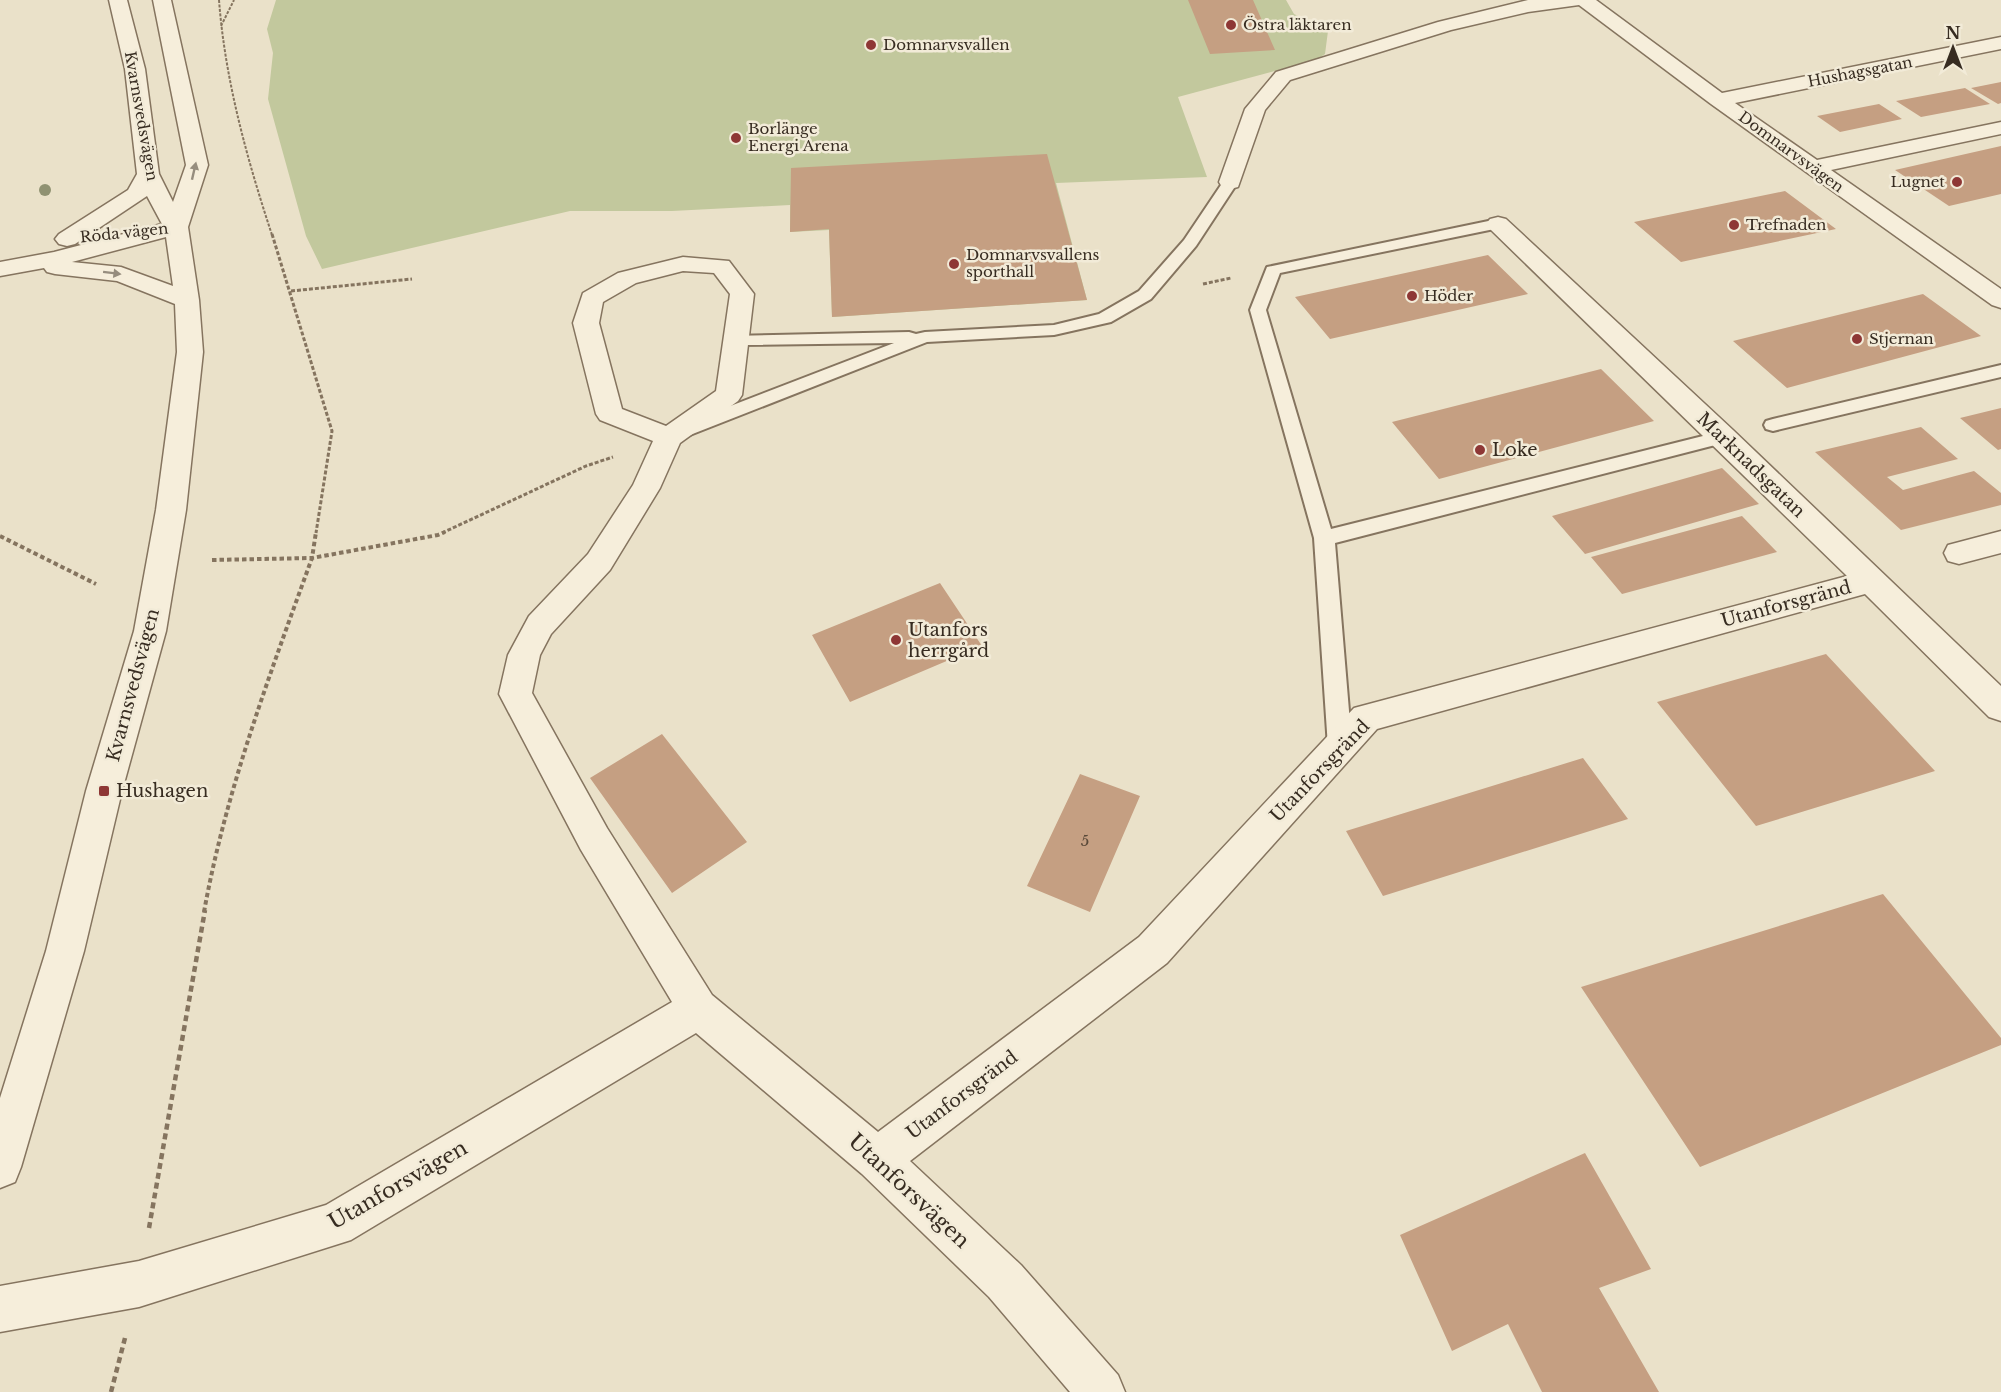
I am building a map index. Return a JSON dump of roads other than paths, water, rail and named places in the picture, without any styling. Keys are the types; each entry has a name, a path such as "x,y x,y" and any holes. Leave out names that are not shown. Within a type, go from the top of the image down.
{"street":[{"name":"Kvarnsvedsvägen","path":"0,1167 65,951 104,791 150,631 171,510 190,352 187,300 176,227 148,174 135,69 118,0"},
{"name":"Kvarnsvedsvägen","path":"162,0 197,165 176,227"},
{"path":"1230,182 1255,110 1283,76 1456,24 1528,6 1579,0"},
{"name":"Domnarvsvägen","path":"1584,0 1718,100 2001,300"},
{"name":"Hushagsgatan","path":"1718,100 2001,44"},
{"path":"1812,167 2001,128"},
{"path":"67,239 138,194 148,174"},
{"name":"Marknadsgatan","path":"1498,224 1723,437 2001,707"},
{"name":"Röda vägen","path":"0,254 67,239 176,227"},
{"name":"Röda vägen","path":"0,269 33,264 176,227"},
{"path":"33,264 121,274 187,300"},
{"path":"683,264 721,266 742,294 729,395 669,437 610,414 586,322 592,298 627,278 683,264"},
{"name":"Utanforsvägen","path":"669,437 646,488 600,562 540,625 524,655 515,694 594,839 698,1009 877,1160 1005,1281 1101,1392"},
{"path":"1959,553 2001,542"},
{"name":"Utanforsgränd","path":"877,1160 1153,950 1365,718 1871,581"},
{"name":"Utanforsvägen","path":"0,1309 139,1284 335,1224 698,1009"}],"lane":[{"path":"736,340 925,337 1054,330 1105,318 1145,295 1190,243 1230,182"},
{"path":"1340,747 1323,538 1258,309 1273,270 1498,224"},
{"path":"669,437 925,337"},
{"path":"1773,425 2001,371"},
{"path":"1323,538 1723,437"}],"place":[{"name":"Östra läktaren","path":"1231,25"},
{"name":"Domnarvsvallen","path":"871,45"},
{"name":"Borlänge Energi Arena","path":"736,138"},
{"name":"Lugnet","path":"1957,182"},
{"name":"Trefnaden","path":"1734,225"},
{"name":"Domnarvsvallens sporthall","path":"954,264"},
{"name":"Höder","path":"1412,296"},
{"name":"Stjernan","path":"1857,339"},
{"name":"Loke","path":"1480,450"},
{"name":"Utanfors herrgård","path":"896,640"},
{"name":"Hushagen","path":"104,791"}]}
